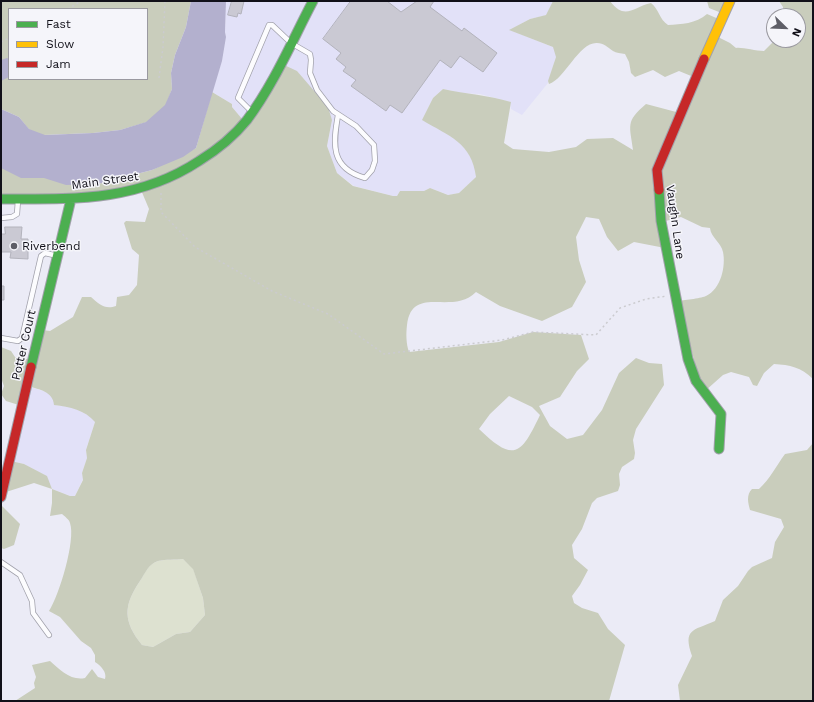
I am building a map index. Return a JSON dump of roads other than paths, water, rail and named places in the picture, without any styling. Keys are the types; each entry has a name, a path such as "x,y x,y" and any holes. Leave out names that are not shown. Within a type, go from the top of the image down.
{"street":[{"name":"Main Street","path":"1,199 71,199 131,192 162,183 188,170 219,147 252,113 276,74 313,1"},
{"name":"Vaughn Lane","path":"719,449 721,414 711,398 696,381 688,359 660,221 657,170 692,85 730,1"},
{"name":"Potter Court","path":"1,496 71,199"}],"lane":[{"path":"252,113 238,98 269,25 272,25 291,43 310,54 310,73 317,90 338,115 356,126 374,145 375,161 372,170 365,178 356,175 344,166 335,154 334,140 338,115"},
{"path":"1,218 12,217 17,214 18,199"},
{"path":"1,338 18,341 22,338 41,256 45,253 58,256"},
{"path":"1,562 20,575 32,601 33,613 49,635"}],"place":[{"name":"Riverbend","path":"14,246"}]}
